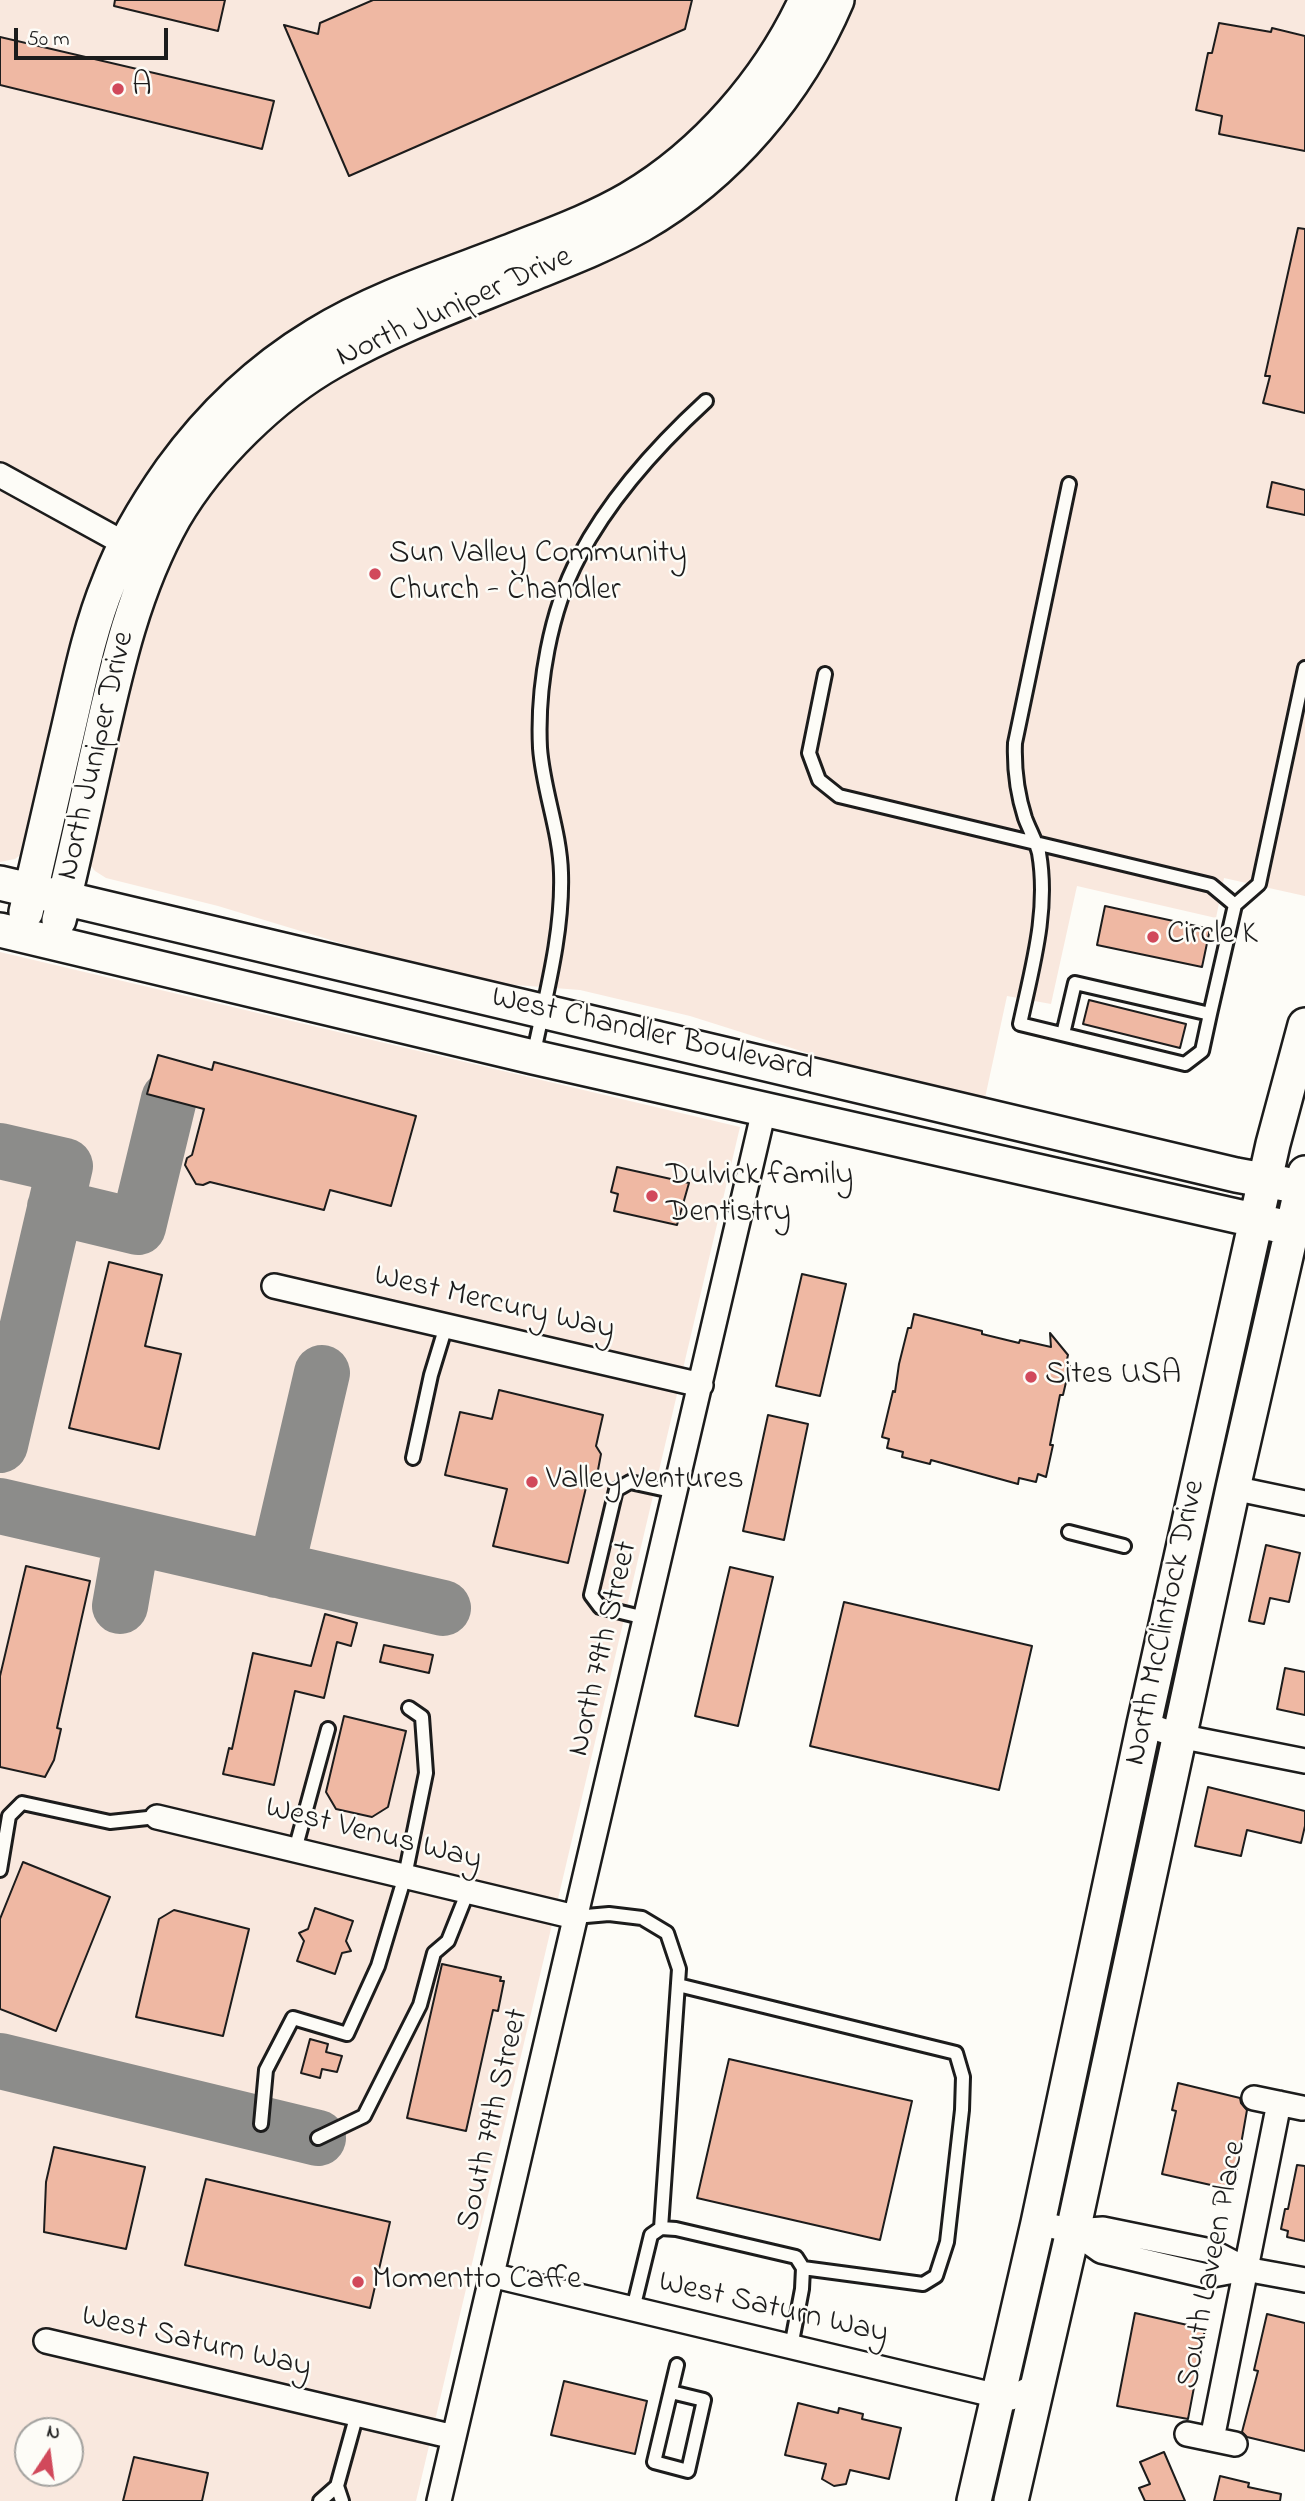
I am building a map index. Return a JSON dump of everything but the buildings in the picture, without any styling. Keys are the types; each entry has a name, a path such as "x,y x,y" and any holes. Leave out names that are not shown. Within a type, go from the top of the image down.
{"main road":[{"name":"North Juniper Drive","path":"587,236 632,197 662,177 712,133 763,74 806,0"},
{"name":"North Juniper Drive","path":"54,943 115,674 135,604 139,552 170,471 191,444 246,386 295,348 362,310 587,236 639,226 666,209 698,186 765,120 797,73 837,0"},
{"name":"North Juniper Drive","path":"10,933 15,887 91,633 108,584 139,552"},
{"name":"West Chandler Boulevard","path":"15,887 1265,1180 1304,1183"},
{"name":"West Chandler Boulevard","path":"10,933 533,1057 1299,1230"},
{"name":"North McClintock Drive","path":"974,2501 1038,2223 1144,1724 1265,1180 1305,1025"},
{"name":"North McClintock Drive","path":"1012,2501 1233,1488 1299,1230 1304,1183"}],"street":[{"path":"0,475 139,552"},
{"name":"North 79th Street","path":"575,1917 764,1110"},
{"name":"West Mercury Way","path":"274,1286 701,1385"},
{"path":"1233,1488 1305,1503"},
{"path":"1144,1724 1179,1736 1305,1761"},
{"name":"West Venus Way","path":"156,1817 575,1917"},
{"name":"South 79th Street","path":"439,2501 575,1917"},
{"path":"1254,2098 1302,2108"},
{"name":"South Laveen Place","path":"1212,2439 1279,2103"},
{"path":"1038,2223 1073,2231 1103,2229 1211,2251 1245,2269 1305,2280"},
{"path":"1073,2231 1101,2251 1207,2276 1245,2269"},
{"path":"1185,2271 1191,2247"},
{"name":"West Saturn Way","path":"491,2275 998,2396 1011,2398 1039,2384"},
{"name":"West Saturn Way","path":"46,2341 454,2437"},
{"path":"1187,2434 1235,2444"}],"lane":[{"path":"533,1057 556,936 562,874 540,746 548,645 566,586 593,532 658,449 706,401"},
{"path":"1069,484 1015,743 1014,768 1018,791 1038,851 1041,885 1041,926 1020,1024 1185,1064 1202,1051 1235,905 1259,884 1305,668"},
{"path":"825,674 809,753 819,780 839,796 1211,885 1235,905"},
{"path":"1063,1034 1075,983 1210,1014"},
{"path":"412,1458 431,1375 446,1326"},
{"path":"645,1618 600,1607 591,1595 616,1490 630,1482 676,1492"},
{"path":"1069,1532 1124,1546"},
{"path":"261,2124 266,2070 293,2018 347,2034 378,1966 405,1876 426,1773 422,1717 409,1708"},
{"path":"295,1850 328,1729"},
{"path":"0,1870 9,1816 22,1803 110,1822 156,1817"},
{"path":"317,2138 365,2116 420,2005 434,1953 448,1941 468,1891"},
{"path":"575,1917 609,1914 642,1918 667,1933 679,1969 661,2228"},
{"path":"678,1985 956,2053 963,2077 962,2110 947,2242 936,2276 923,2284 803,2268"},
{"path":"633,2309 651,2235 661,2228 676,2229 796,2257 803,2268 802,2289 791,2347"},
{"path":"671,2392 704,2400 688,2471 654,2462 677,2365"},
{"path":"320,2501 337,2486 357,2414"},
{"path":"337,2486 342,2501"}],"shaded area":[{"path":"0,0 1305,0 1305,896 1224,878 1216,918 1077,886 1051,1004 1007,996 985,1098 842,1064 690,1016 580,990 503,984 380,955 218,906 106,878 95,871 87,861 157,466 24,852 15,859 0,862"},
{"path":"0,952 740,1127 416,2501 0,2501"}],"taxiway":[{"path":"55,1207 138,1227 169,1099"},
{"path":"0,1151 65,1166 0,1445"},
{"path":"276,1570 322,1373"},
{"path":"0,1506 443,1608"},
{"path":"120,1534 130,1549 120,1606"},
{"path":"0,2061 318,2138"}],"place":[{"name":"A","path":"118,89"},
{"name":"Sun Valley Community Church - Chandler","path":"375,574"},
{"name":"Circle K","path":"1153,937"},
{"name":"Dulvick family Dentistry","path":"652,1196"},
{"name":"Sites USA","path":"1031,1377"},
{"name":"Valley Ventures","path":"532,1482"},
{"name":"Momentto Caffe","path":"358,2282"}]}
